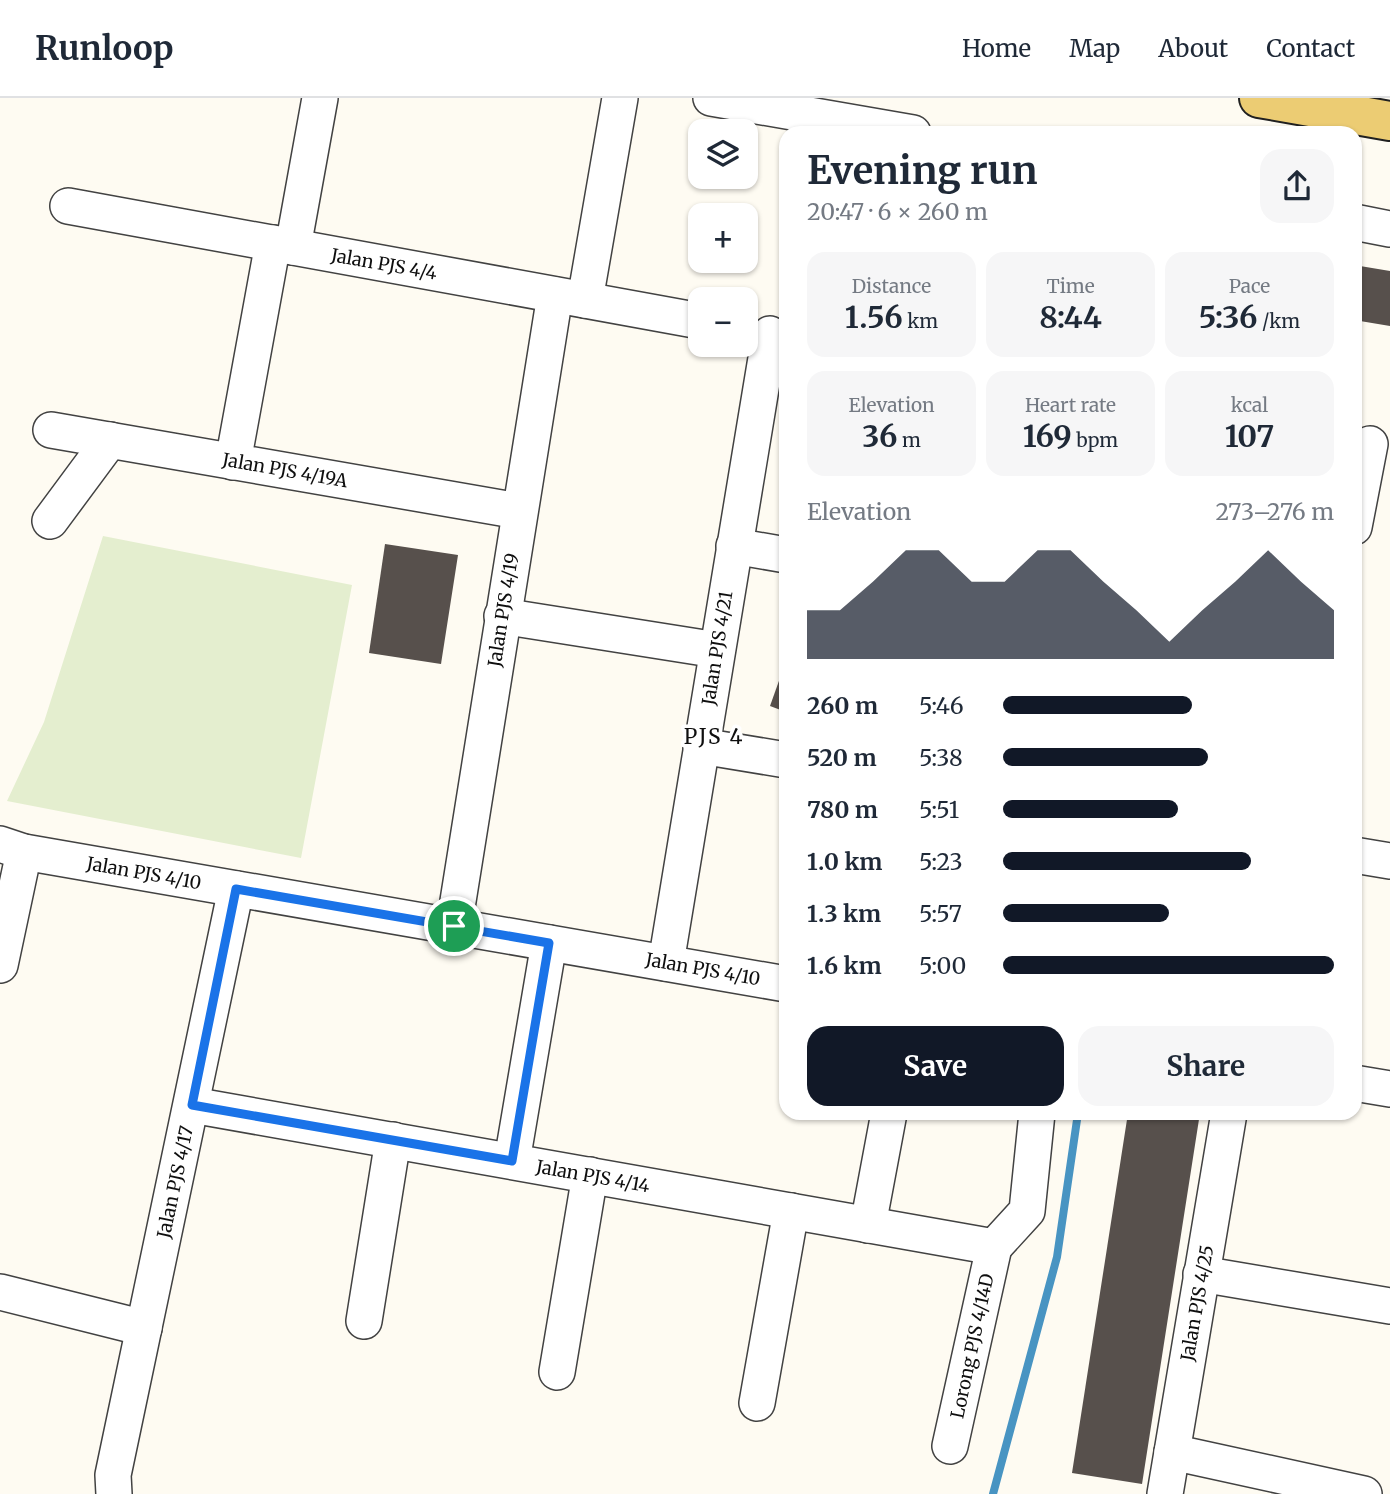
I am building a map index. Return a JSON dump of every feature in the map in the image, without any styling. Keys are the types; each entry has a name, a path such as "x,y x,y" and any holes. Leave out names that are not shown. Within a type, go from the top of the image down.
{"main road":[{"path":"1259,98 1390,121"}],"street":[{"path":"233,462 320,98"},
{"name":"Jalan PJS 4/19","path":"454,926 519,510 620,98"},
{"path":"711,98 873,126"},
{"name":"Jalan PJS 4/4","path":"68,206 688,319"},
{"path":"1362,224 1390,229"},
{"name":"Jalan PJS 4/21","path":"666,963 767,333"},
{"name":"Jalan PJS 4/19A","path":"51,430 519,510"},
{"path":"50,522 110,440"},
{"path":"1362,488 1371,444"},
{"path":"734,546 779,554"},
{"path":"502,616 717,650"},
{"path":"701,746 779,759"},
{"path":"0,965 12,848"},
{"name":"Jalan PJS 4/10","path":"12,848 779,983"},
{"path":"1362,856 1390,861"},
{"name":"Jalan PJS 4/17","path":"113,1485 236,889"},
{"path":"512,1161 549,943"},
{"path":"1362,1084 1390,1089"},
{"name":"Jalan PJS 4/14","path":"192,1105 994,1247"},
{"path":"868,1225 888,1120"},
{"path":"994,1247 1027,1211 1036,1120"},
{"name":"Jalan PJS 4/25","path":"1165,1494 1228,1120"},
{"path":"364,1321 393,1140"},
{"path":"557,1372 590,1175"},
{"path":"757,1403 791,1211"},
{"name":"Lorong PJS 4/14D","path":"950,1446 994,1247"},
{"path":"1201,1274 1390,1306"},
{"path":"0,1292 144,1328"},
{"path":"1172,1452 1364,1494"}],"green space":[{"path":"103,536 352,585 301,858 7,801 44,722"}],"building":[{"path":"1362,266 1390,271 1390,326 1362,321"},
{"path":"385,544 458,555 441,664 369,653"},
{"path":"779,681 779,709 770,706"},
{"path":"1127,1120 1199,1120 1142,1484 1072,1473"}],"waterway":[{"path":"993,1494 1057,1257 1077,1120"}],"district":[{"name":"PJS 4","path":"714,736"}],"route":[{"path":"236,889 454,926 549,943 512,1161 192,1105 236,889"}]}
